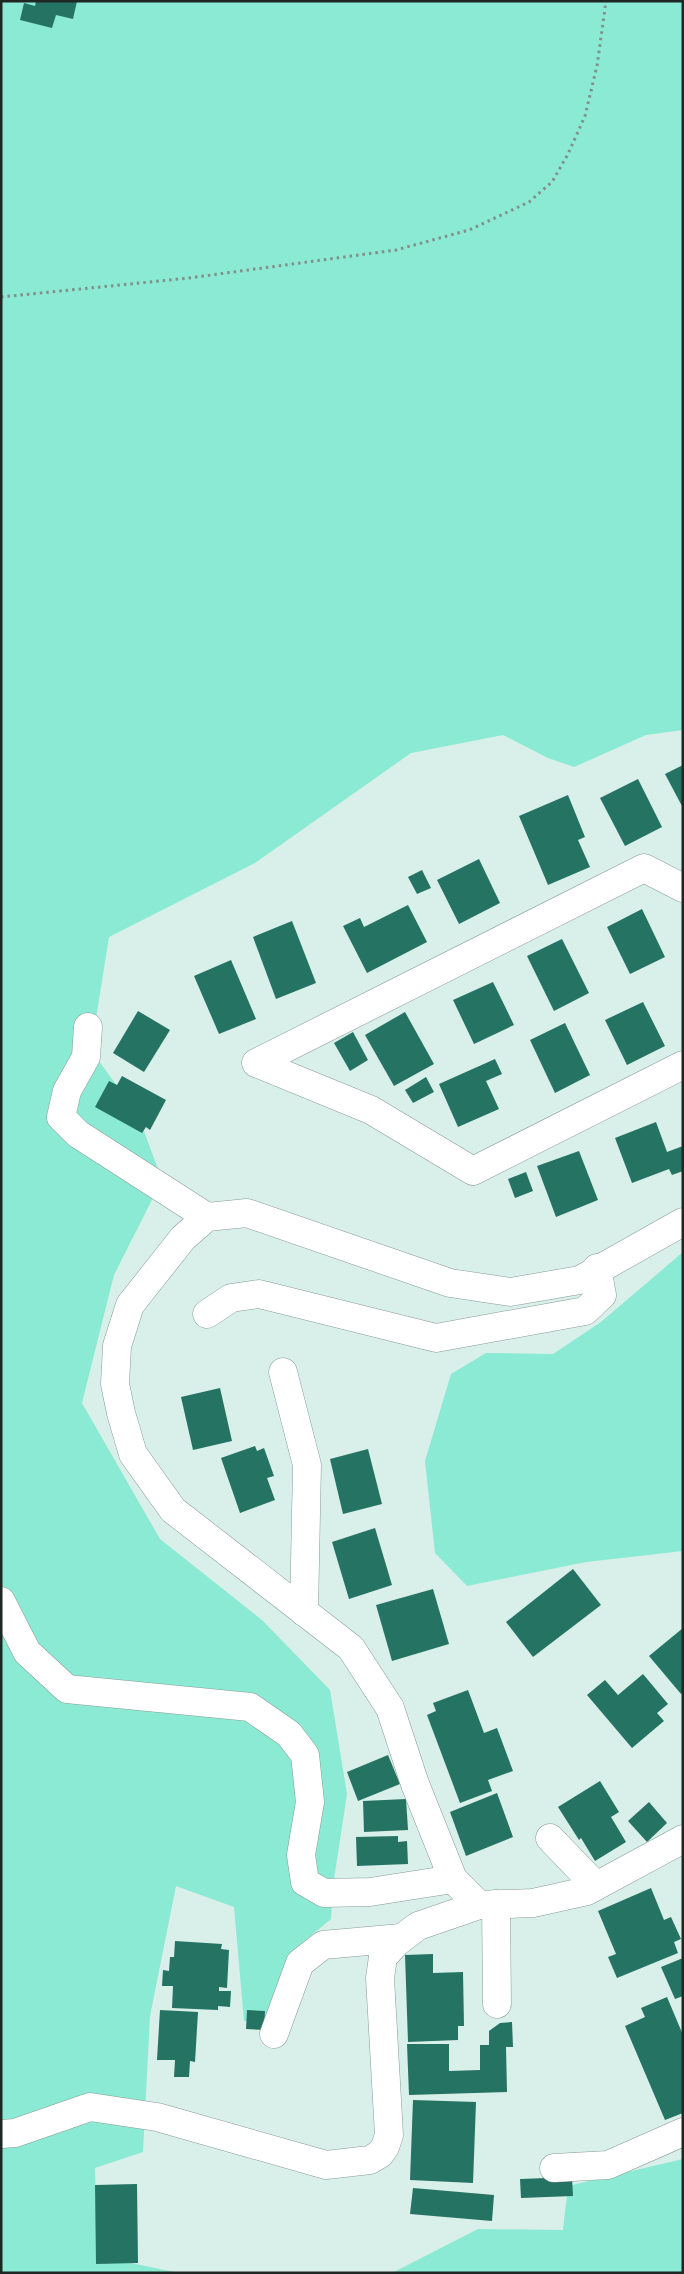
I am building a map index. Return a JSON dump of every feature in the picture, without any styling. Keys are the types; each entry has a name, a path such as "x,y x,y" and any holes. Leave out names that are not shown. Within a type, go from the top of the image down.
{"street":[{"path":"683,888 644,868 256,1063 371,1110 473,1171 683,1065"},
{"path":"88,1027 86,1057 67,1091 61,1117 78,1134 207,1217"},
{"path":"497,2004 487,1905 453,1879 415,1784 390,1708 351,1648 173,1510 133,1454 115,1384 116,1359 130,1305 183,1238 207,1217 247,1213 450,1283 510,1292 580,1280 597,1268 683,1222"},
{"path":"207,1314 231,1298 259,1294 436,1338 585,1311 602,1295 597,1268"},
{"path":"283,1372 307,1465 304,1612"},
{"path":"1,1601 27,1652 67,1690 250,1707 289,1734 305,1755 310,1802 301,1855 304,1882 324,1894 370,1892 453,1879"},
{"path":"550,1838 596,1886"},
{"path":"1,2134 15,2132 90,2107 157,2117 326,2165 370,2160 380,2154 385,2147 389,2135 380,1978 383,1957 401,1938 418,1926 487,1905 532,1904 587,1890 683,1839"},
{"path":"274,2034 300,1963 323,1945 401,1938"},
{"path":"554,2168 608,2165 683,2132"}],"path":[{"path":"1,297 190,278 396,250 469,230 529,202 552,182 568,154 585,116 597,66 606,1"}],"green space":[{"path":"1,1 683,1 683,730 646,735 574,767 548,758 503,735 411,753 255,863 109,937 91,1050 138,1115 162,1180 114,1275 82,1403 160,1539 262,1620 330,1690 347,1794 333,1886 331,1919 289,1954 279,2020 244,2021 234,1907 176,1886 150,2016 143,2152 95,2168 97,2256 179,2273 1,2273"},
{"path":"683,1252 683,1551 586,1562 467,1586 435,1553 425,1461 451,1374 486,1353 553,1354 601,1322"},
{"path":"683,2159 683,2273 392,2273 478,2229 563,2230 568,2186"}],"building":[{"path":"36,1 77,1 73,19 56,15 52,28 20,20 24,3 35,6"},
{"path":"683,765 683,808 665,774"},
{"path":"638,779 662,827 625,846 600,798"},
{"path":"568,795 585,837 578,840 590,867 548,885 519,816"},
{"path":"479,859 500,903 459,924 437,880"},
{"path":"422,870 431,888 417,894 408,877"},
{"path":"408,905 427,942 367,973 343,926 360,918 364,927"},
{"path":"642,909 665,957 630,974 607,927"},
{"path":"292,921 316,983 276,999 253,937"},
{"path":"562,939 589,993 554,1011 527,956"},
{"path":"231,960 256,1019 219,1034 194,976"},
{"path":"493,982 514,1025 474,1044 453,1000"},
{"path":"643,1002 665,1046 627,1065 605,1020"},
{"path":"138,1011 170,1030 144,1072 113,1053"},
{"path":"405,1012 434,1064 394,1086 365,1035"},
{"path":"565,1023 590,1075 555,1093 530,1040"},
{"path":"353,1032 368,1060 350,1071 334,1043"},
{"path":"495,1059 502,1074 486,1081 499,1109 458,1127 439,1084"},
{"path":"122,1076 166,1100 150,1130 146,1127 142,1133 95,1107 109,1081 117,1085"},
{"path":"426,1077 434,1092 413,1103 405,1090"},
{"path":"656,1122 667,1152 683,1146 683,1171 672,1175 669,1169 632,1183 615,1138"},
{"path":"579,1151 598,1200 556,1217 537,1166"},
{"path":"526,1172 533,1191 515,1198 508,1179"},
{"path":"220,1388 232,1441 193,1450 181,1397"},
{"path":"255,1446 257,1451 264,1448 274,1476 267,1478 275,1500 240,1513 221,1458"},
{"path":"368,1449 382,1504 343,1514 330,1459"},
{"path":"375,1528 392,1585 349,1599 332,1542"},
{"path":"573,1569 601,1605 533,1657 506,1622"},
{"path":"433,1589 449,1644 392,1661 376,1605"},
{"path":"683,1628 683,1692 681,1694 649,1656"},
{"path":"643,1674 668,1704 657,1713 664,1721 632,1748 587,1695 605,1680 618,1695"},
{"path":"468,1690 484,1733 497,1728 513,1771 488,1780 492,1791 460,1803 427,1715 436,1711 433,1703"},
{"path":"388,1755 400,1784 358,1801 347,1772"},
{"path":"600,1781 619,1812 611,1817 626,1842 595,1861 558,1807"},
{"path":"497,1793 513,1837 466,1856 450,1812"},
{"path":"406,1799 408,1830 364,1832 363,1801"},
{"path":"649,1802 667,1823 647,1842 628,1821"},
{"path":"398,1836 398,1842 407,1841 408,1864 357,1866 356,1837"},
{"path":"651,1888 664,1920 671,1917 681,1939 674,1942 678,1953 617,1978 608,1957 616,1954 598,1911"},
{"path":"175,1941 222,1944 221,1949 229,1950 227,1988 219,1987 219,1991 231,1991 230,2007 218,2006 218,2010 172,2008 173,1986 162,1986 163,1970 169,1971 170,1957 174,1957"},
{"path":"433,1954 433,1973 463,1972 464,2026 458,2026 458,2040 408,2042 405,1955"},
{"path":"683,1958 683,1996 675,1999 661,1967"},
{"path":"667,1997 683,2035 683,2113 665,2120 625,2026 645,2017 641,2008"},
{"path":"160,2010 198,2012 195,2062 190,2061 189,2077 174,2077 175,2060 157,2060"},
{"path":"247,2010 265,2011 264,2030 246,2029"},
{"path":"512,2022 513,2047 506,2047 507,2092 409,2095 407,2044 449,2044 449,2071 480,2070 480,2045 489,2045 489,2031 500,2023"},
{"path":"413,2100 476,2102 473,2183 410,2180"},
{"path":"572,2177 573,2196 521,2198 520,2179"},
{"path":"137,2184 138,2263 96,2264 95,2185"},
{"path":"413,2188 494,2195 492,2221 410,2214"}]}
